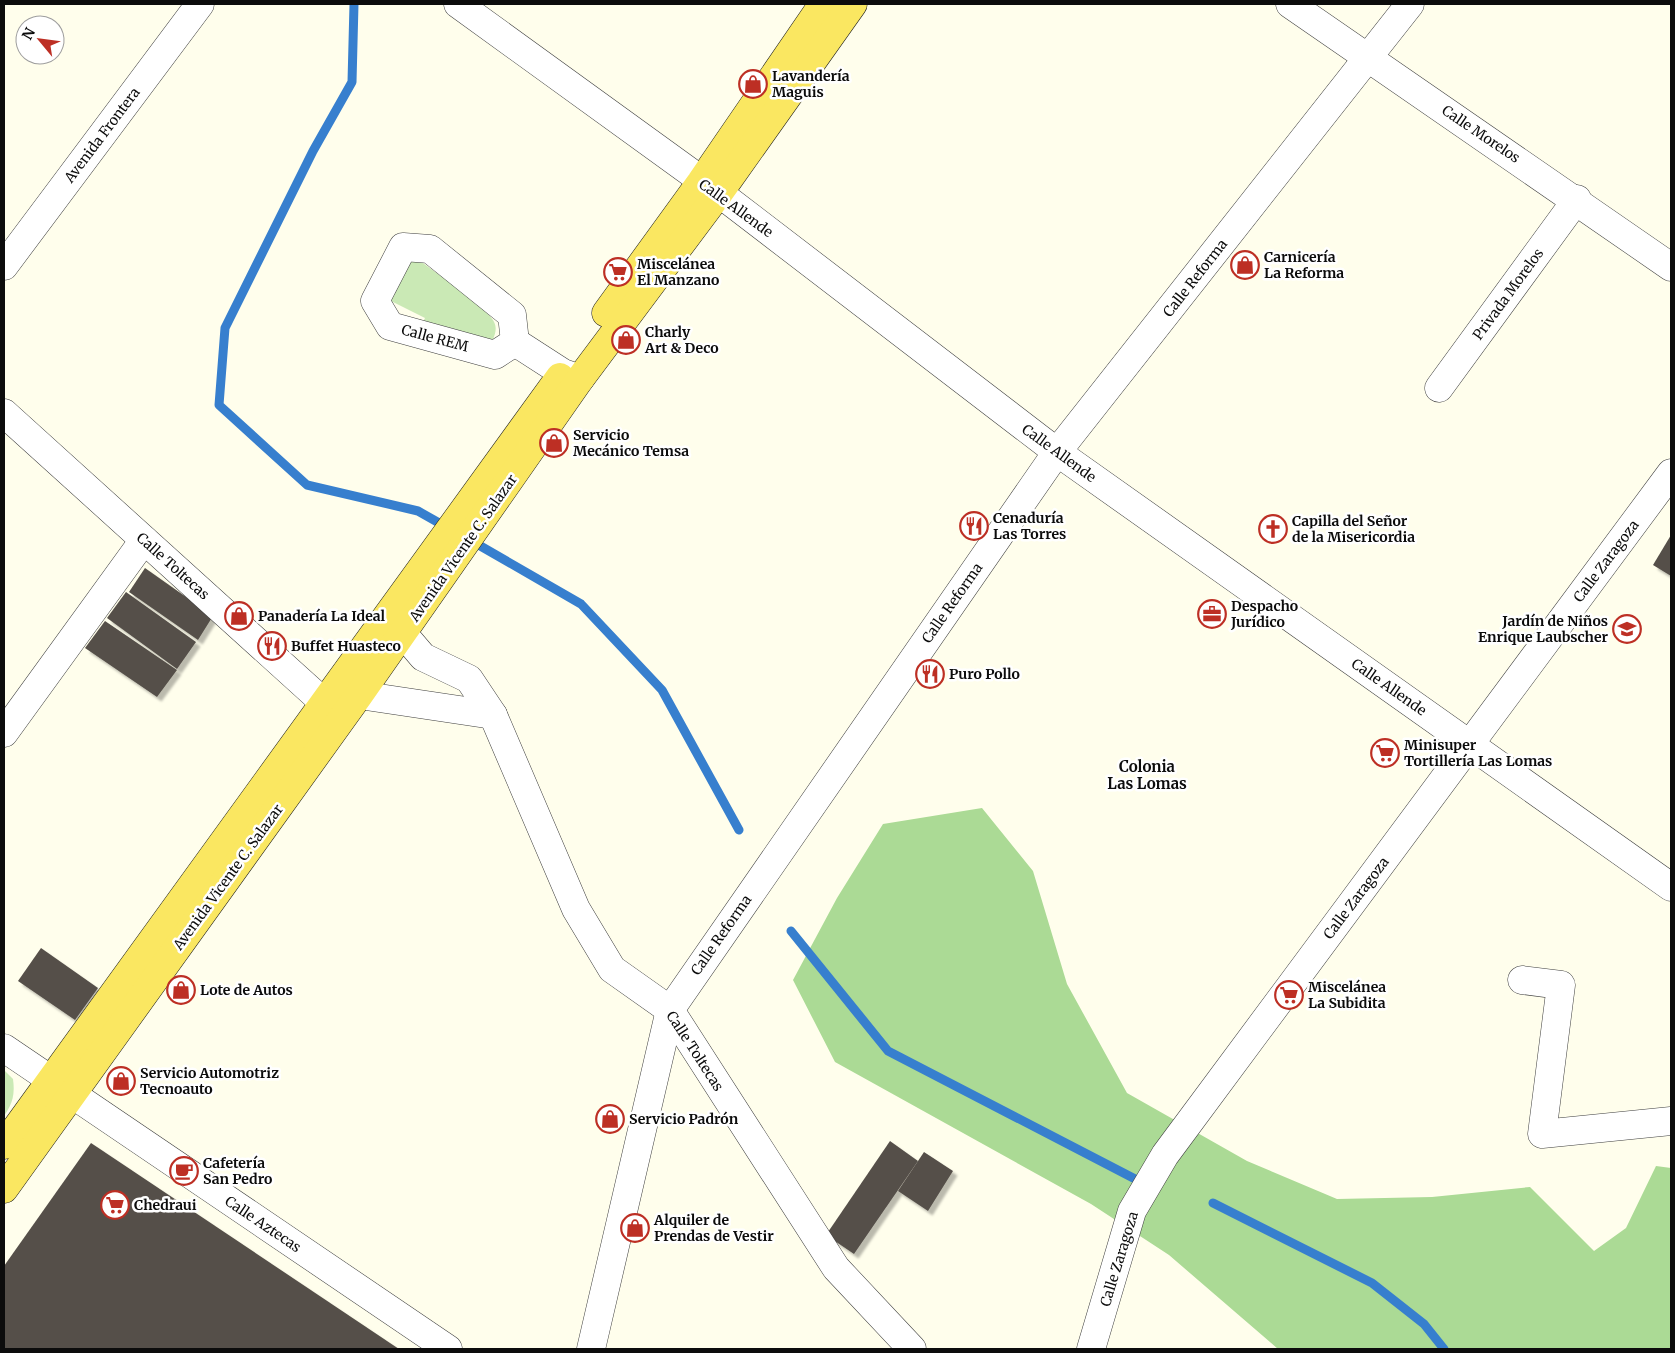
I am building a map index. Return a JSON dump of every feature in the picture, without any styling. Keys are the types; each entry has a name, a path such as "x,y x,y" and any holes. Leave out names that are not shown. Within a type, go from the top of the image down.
{"main road":[{"name":"Avenida Vicente C. Salazar","path":"710,188 823,4"},
{"name":"Avenida Vicente C. Salazar","path":"4,1190 60,1088 395,625 572,376 710,188 853,4"},
{"name":"Avenida Vicente C. Salazar","path":"333,711 359,695 395,625"},
{"name":"Avenida Vicente C. Salazar","path":"4,1145 60,1088"}],"street":[{"name":"Avenida Frontera","path":"4,266 200,4"},
{"name":"Calle Allende","path":"458,4 710,188 1057,452 1671,887"},
{"name":"Calle Morelos","path":"1290,4 1577,200 1671,267"},
{"name":"Calle Reforma","path":"591,1349 670,1010 1057,452 1410,4"},
{"name":"Privada Morelos","path":"1439,388 1577,200"},
{"name":"Calle REM","path":"403,247 430,249 512,315 515,342 495,355 390,326 375,301 403,247"},
{"path":"515,342 572,376"},
{"name":"Calle Toltecas","path":"4,413 333,711"},
{"name":"Calle Zaragoza","path":"1091,1349 1132,1211 1165,1155 1671,473"},
{"path":"4,733 144,540"},
{"name":"Calle Toltecas","path":"395,625 423,657 469,679 493,715 576,910 612,969 670,1010 836,1268 912,1349"},
{"path":"359,695 493,715"},
{"path":"1522,980 1561,985 1542,1134 1671,1120"},
{"name":"Calle Aztecas","path":"4,1048 60,1088 448,1349"}],"green space":[{"path":"413,256 488,313 493,320 496,331 492,342 420,328 425,318 387,299"},
{"path":"982,808 1033,871 1067,984 1127,1093 1247,1161 1337,1199 1432,1197 1530,1187 1594,1251 1626,1228 1656,1166 1671,1168 1671,1349 1278,1349 1169,1255 1091,1204 835,1062 793,980 837,898 883,824"},
{"path":"4,1070 13,1079 14,1089 13,1098 4,1116"}],"building":[{"path":"1671,535 1671,576 1653,565"},
{"path":"145,568 213,616 198,640 129,592"},
{"path":"126,592 196,642 177,669 107,618"},
{"path":"105,621 177,670 157,697 85,648"},
{"path":"41,948 98,988 75,1020 18,981"},
{"path":"890,1141 918,1161 854,1254 826,1235"},
{"name":"Chedraui","path":"91,1143 399,1349 4,1349 4,1266"},
{"path":"924,1152 953,1171 928,1211 898,1191"}],"waterway":[{"path":"354,4 352,82 313,151 225,328 219,405 307,485 418,511 448,528"},
{"path":"470,540 581,604 662,690 739,830"},
{"path":"791,931 888,1051 1139,1181"},
{"path":"1213,1203 1372,1283 1424,1324 1444,1349"}],"place":[{"name":"Lavandería Maguis","path":"753,84"},
{"name":"Carnicería La Reforma","path":"1245,265"},
{"name":"Miscelánea El Manzano","path":"618,272"},
{"name":"Charly Art & Deco","path":"626,340"},
{"name":"Servicio Mecánico Temsa","path":"554,443"},
{"name":"Cenaduría Las Torres","path":"974,526"},
{"name":"Capilla del Señor de la Misericordia","path":"1273,529"},
{"name":"Despacho Jurídico","path":"1212,614"},
{"name":"Panadería La Ideal","path":"239,616"},
{"name":"Jardín de Niños Enrique Laubscher","path":"1627,629"},
{"name":"Buffet Huasteco","path":"272,646"},
{"name":"Puro Pollo","path":"930,674"},
{"name":"Minisuper Tortillería Las Lomas","path":"1385,753"},
{"name":"Lote de Autos","path":"181,990"},
{"name":"Miscelánea La Subidita","path":"1289,995"},
{"name":"Servicio Automotriz Tecnoauto","path":"121,1081"},
{"name":"Servicio Padrón","path":"610,1119"},
{"name":"Cafetería San Pedro","path":"184,1171"},
{"name":"Chedraui","path":"115,1205"},
{"name":"Alquiler de Prendas de Vestir","path":"635,1228"}],"district":[{"name":"Colonia Las Lomas","path":"1147,774"}]}
